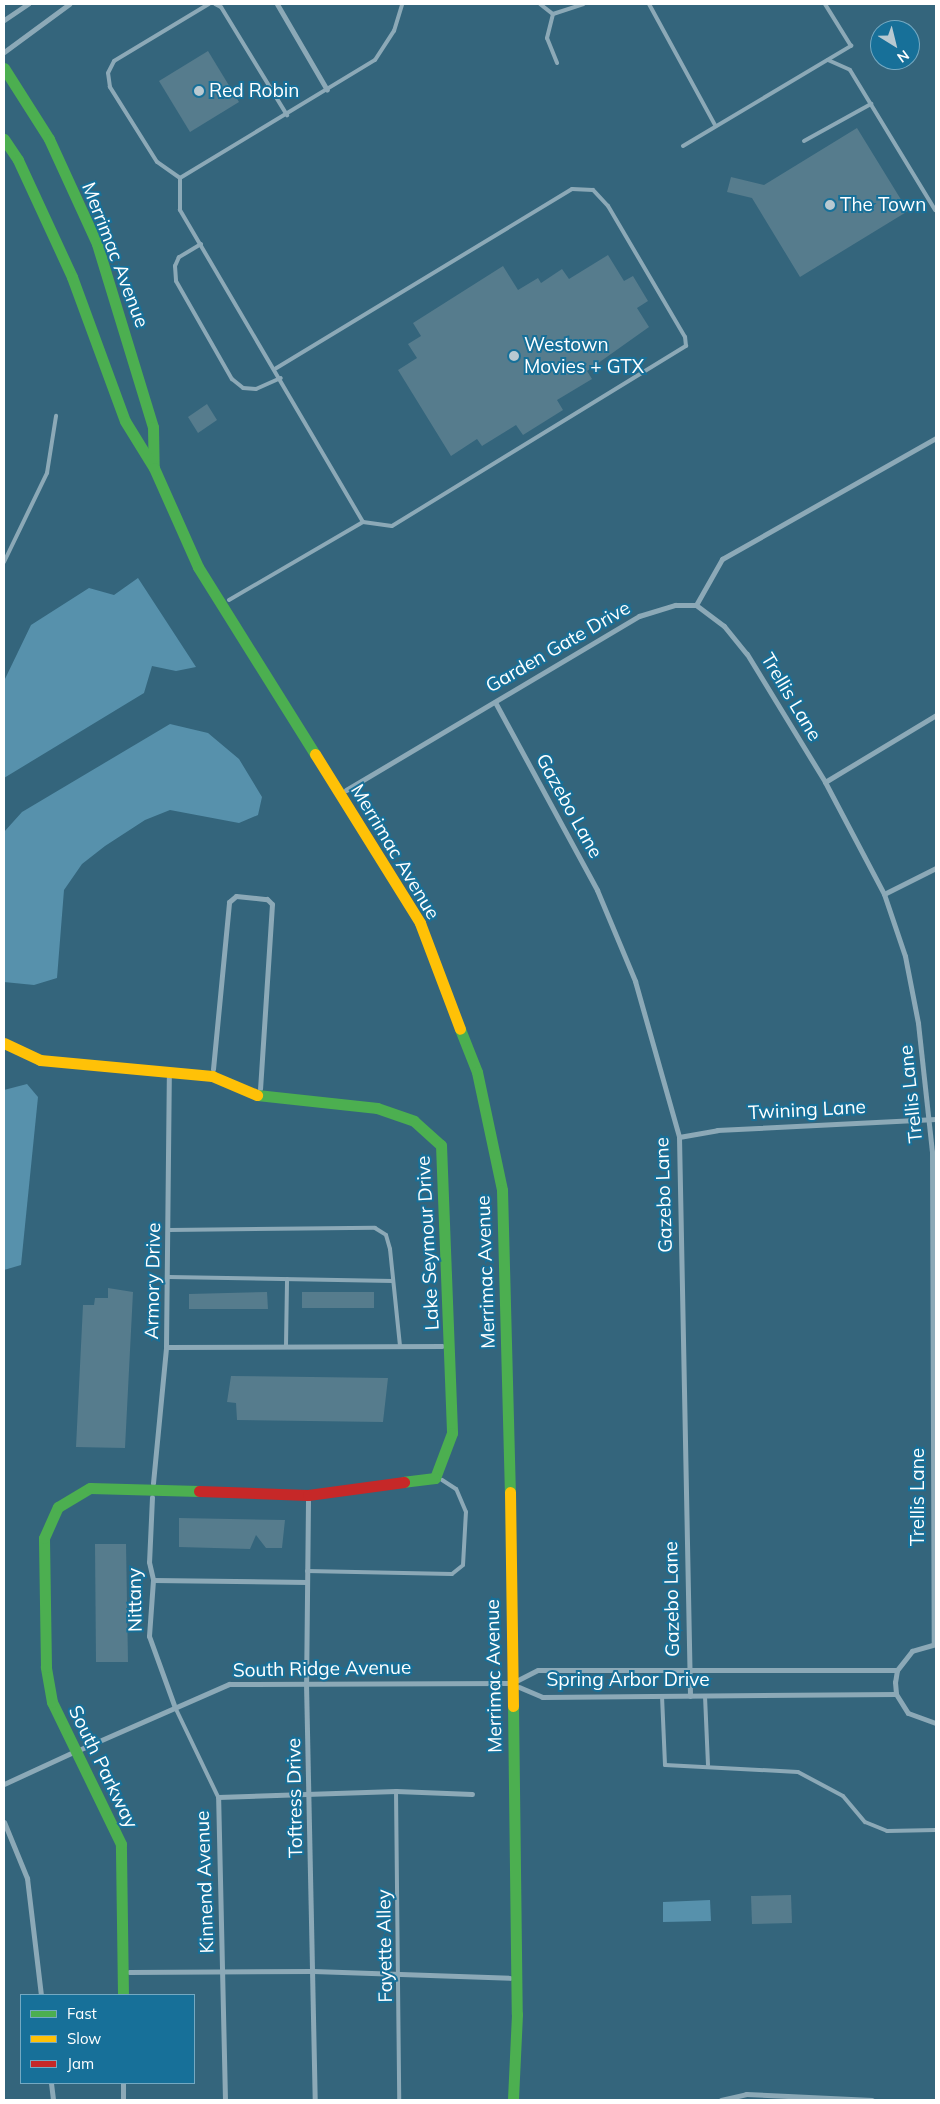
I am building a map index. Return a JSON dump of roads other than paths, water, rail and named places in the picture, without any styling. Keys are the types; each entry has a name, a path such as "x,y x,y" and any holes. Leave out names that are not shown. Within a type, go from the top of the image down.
{"street":[{"path":"4,20 28,4"},
{"path":"4,52 69,4"},
{"path":"277,4 327,90"},
{"name":"Merrimac Avenue","path":"4,68 49,139 96,244 120,310 153,427 154,468"},
{"name":"Merrimac Avenue","path":"4,139 18,160 72,277 125,421 154,468 198,568 420,923 476,1072 502,1190 516,1978 513,2100"},
{"path":"696,605 722,559 936,438"},
{"name":"Garden Gate Drive","path":"340,794 639,616 675,605 696,605"},
{"name":"Trellis Lane","path":"696,605 724,626 747,654 825,782 884,894 905,956 916,1013 932,1152 935,1644"},
{"name":"Gazebo Lane","path":"495,702 597,890 635,981 679,1136 690,1696"},
{"path":"825,782 936,715"},
{"path":"884,894 936,868"},
{"path":"212,1076 229,902 236,896 267,899 272,904 260,1094"},
{"name":"Lake Seymour Drive","path":"4,1043 40,1060 212,1076 260,1094 377,1108 414,1121 441,1146 452,1433 435,1478"},
{"name":"Armory Drive","path":"152,1490 166,1347 169,1230 169,1072"},
{"name":"Twining Lane","path":"679,1136 717,1130 936,1119"},
{"path":"166,1347 450,1346"},
{"path":"152,1490 308,1495 435,1478"},
{"name":"South Parkway","path":"123,1994 121,1844 74,1752 52,1702 46,1667 44,1538 58,1507 72,1496 90,1488 152,1490"},
{"name":"Nittany","path":"152,1490 149,1562 153,1580 149,1636 174,1706"},
{"name":"Toftress Drive","path":"308,1495 306,1683 310,1797 315,2100"},
{"path":"153,1580 307,1582"},
{"path":"935,1644 912,1651 897,1670 896,1694 908,1713 936,1723"},
{"name":"Spring Arbor Drive","path":"511,1684 538,1670 688,1668 897,1670"},
{"name":"South Ridge Avenue","path":"4,1784 174,1706 229,1684 511,1684"},
{"name":"Spring Arbor Drive","path":"511,1684 542,1697 896,1694"},
{"name":"Kinnend Avenue","path":"225,2100 218,1797 310,1797 396,1792 472,1794"},
{"path":"4,1822 27,1878 41,1994"},
{"path":"123,1972 313,1971 516,1978"},
{"path":"51,2084 53,2100"},
{"path":"123,2084 124,2100"},
{"path":"721,2100 746,2094 872,2100"}],"lane":[{"path":"180,178 157,162 110,87 108,73 114,61 209,4"},
{"path":"215,4 221,7 287,115"},
{"path":"180,178 376,60 394,31 402,4"},
{"path":"540,4 553,14"},
{"path":"553,14 583,4"},
{"path":"648,4 715,125"},
{"path":"683,146 715,125 851,46 825,4"},
{"path":"553,14 547,38 557,63"},
{"path":"828,60 850,70 935,210"},
{"path":"804,141 870,104"},
{"path":"180,178 180,210 282,378 363,522"},
{"path":"221,605 363,522 392,526 686,346 685,337 608,206 593,190 572,189 276,368"},
{"path":"201,244 180,257 175,266 176,281 232,378 243,388 256,389 282,378"},
{"path":"4,562 47,473 56,416"},
{"path":"169,1230 375,1228 386,1235 400,1346"},
{"path":"168,1277 393,1281"},
{"path":"286,1279 286,1346"},
{"path":"307,1571 452,1574 463,1565 466,1512 456,1489 448,1481 435,1478"},
{"path":"662,1696 665,1765 798,1772 844,1796 864,1822 887,1831 936,1830"},
{"path":"704,1696 708,1766"},
{"path":"174,1706 218,1797"},
{"name":"Fayette Alley","path":"396,1792 400,1974 399,2100"}],"water":[{"path":"138,578 196,667 176,671 152,666 144,693 4,778 4,681 31,625 89,588 114,595"},
{"path":"170,724 208,733 239,759 262,797 258,815 239,823 170,810 145,820 105,846 82,864 64,890 57,978 34,985 4,982 4,832 22,812"},
{"path":"27,1084 38,1097 21,1265 4,1270 4,1090"},
{"path":"710,1900 711,1921 663,1922 663,1902"}],"place":[{"name":"Red Robin","path":"199,91"},
{"name":"The Town","path":"830,205"},
{"name":"Westown Movies + GTX","path":"514,356"}]}
